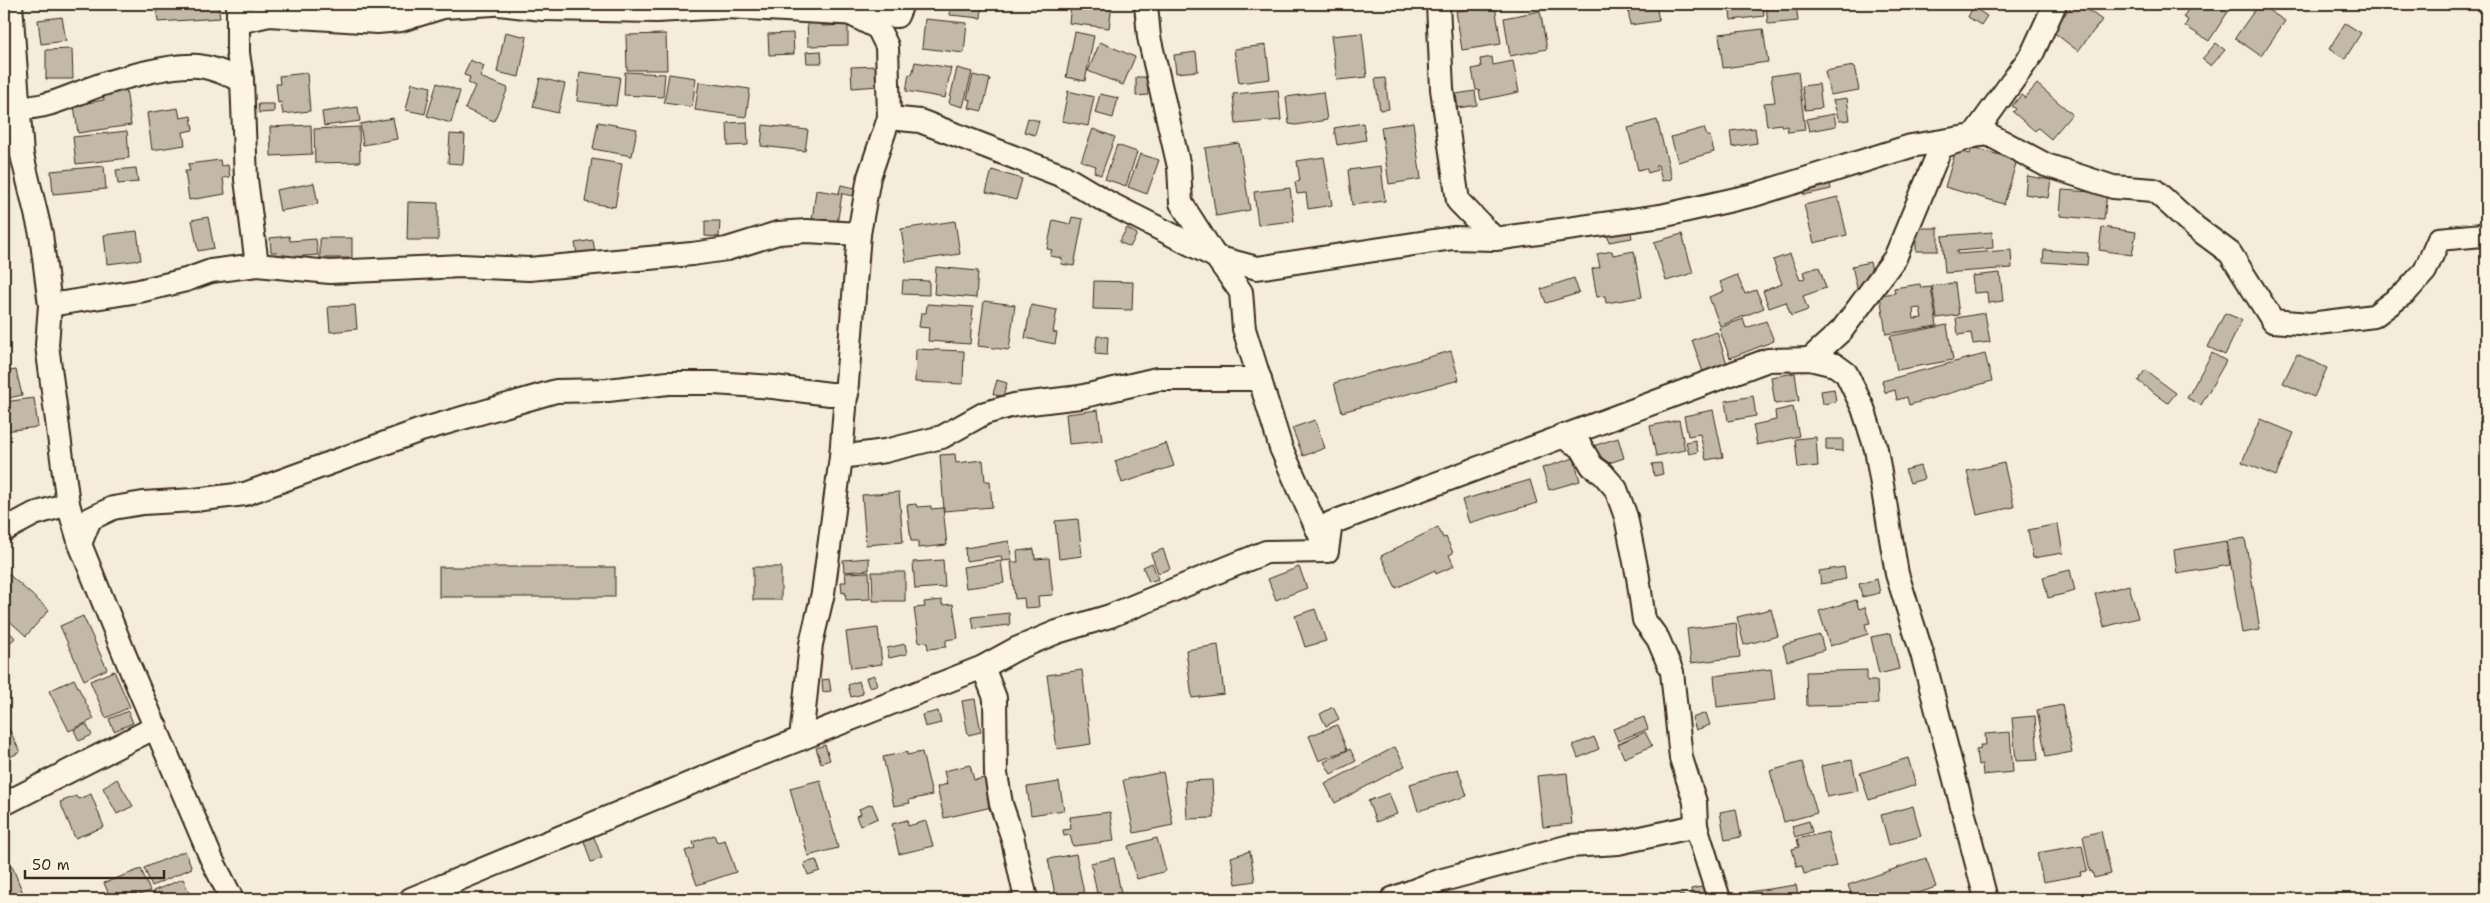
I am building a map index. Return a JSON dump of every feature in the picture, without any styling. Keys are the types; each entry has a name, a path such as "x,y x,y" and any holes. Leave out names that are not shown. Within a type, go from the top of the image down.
{"street":[{"path":"11,4 10,108 41,234 50,305 47,345 68,504 80,544 212,860 232,899"},
{"path":"257,265 246,179 242,80 238,53 238,13 312,16 377,22 401,20 443,7 492,4"},
{"path":"499,4 543,9 657,11 727,7 897,16 902,4"},
{"path":"1146,4 1149,37 1179,167 1181,203 1241,292 1244,329 1281,448 1327,551"},
{"path":"1438,4 1442,89 1458,201 1495,239"},
{"path":"1810,359 1842,330 1895,258 1941,147 1973,136 2032,54 2054,4"},
{"path":"801,739 811,644 823,593 841,457 859,234 869,177 889,118 887,46 878,28 847,12"},
{"path":"10,108 51,104 107,83 181,66 198,66 214,69 242,80"},
{"path":"889,118 920,121 1063,176 1107,202 1216,257 1257,268 1453,238 1495,239 1662,216 1754,195 1911,146 1988,134 2046,165 2113,186 2154,190 2195,227 2230,253 2273,322 2310,324 2374,316 2406,292 2425,271 2439,239 2482,235 2486,232"},
{"path":"50,305 139,290 186,280 211,271 257,265 330,272 462,266 496,269 555,268 635,261 718,250 778,233 807,231 859,234"},
{"path":"1327,551 1331,523 1561,436 1768,360 1810,359 1835,364 1846,373 1866,416 1876,448 1897,574 1923,657 1986,899"},
{"path":"841,457 885,451 942,437 985,413 1014,405 1080,396 1157,379 1260,379"},
{"path":"80,544 90,519 113,508 143,503 245,494 421,430 556,391 608,390 668,383 714,383 847,394"},
{"path":"1561,436 1581,447 1592,466 1603,474 1616,490 1626,517 1644,620 1658,639 1672,672 1681,758 1695,802 1696,826 1719,899"},
{"path":"4,530 34,514 68,504"},
{"path":"411,899 801,739 983,668 1024,646 1110,616 1266,552 1327,551"},
{"path":"983,668 995,698 996,774 1000,797 1012,836 1026,899"},
{"path":"4,804 156,727"},
{"path":"1392,899 1440,881 1570,846 1618,843 1696,826"}],"building":[{"path":"156,4 218,4 220,18 158,22"},
{"path":"951,4 982,4 981,18 950,15"},
{"path":"1071,4 1112,4 1109,28 1069,23"},
{"path":"1656,4 1659,21 1630,25 1628,6"},
{"path":"1729,4 1763,4 1764,16 1731,20"},
{"path":"1766,4 1796,4 1798,21 1768,24"},
{"path":"2073,4 2080,4 2102,20 2078,51 2052,31"},
{"path":"2192,4 2233,4 2209,41 2185,26 2188,20 2183,17"},
{"path":"2259,4 2285,21 2261,56 2235,38"},
{"path":"2278,4 2291,4 2286,10"},
{"path":"1495,5 1501,44 1462,50 1456,11"},
{"path":"1973,7 1987,16 1981,25 1968,17"},
{"path":"1540,11 1547,49 1510,56 1504,18"},
{"path":"62,17 66,41 41,44 38,20"},
{"path":"822,17 822,26 848,25 848,45 808,46 807,18"},
{"path":"925,19 967,23 964,53 922,48"},
{"path":"2345,23 2361,33 2345,59 2329,49"},
{"path":"1763,29 1768,62 1723,68 1719,34"},
{"path":"505,32 527,37 519,77 497,72"},
{"path":"1075,32 1094,36 1085,81 1066,77"},
{"path":"793,33 794,54 769,55 768,34"},
{"path":"1362,33 1367,77 1337,80 1331,36"},
{"path":"666,34 667,70 627,70 626,35"},
{"path":"1100,42 1135,57 1123,85 1088,71"},
{"path":"2216,43 2225,50 2211,66 2202,59"},
{"path":"1266,45 1270,79 1239,83 1234,49"},
{"path":"72,49 73,79 46,79 46,50"},
{"path":"821,51 822,63 807,63 806,52"},
{"path":"1196,52 1198,71 1176,73 1174,55"},
{"path":"1492,57 1493,65 1513,61 1519,92 1481,100 1479,90 1476,90 1472,69 1481,67 1480,59"},
{"path":"470,60 484,66 480,77 508,88 494,121 465,109 475,86 468,83 470,77 464,75"},
{"path":"915,62 951,68 945,98 906,91 909,74 912,75"},
{"path":"877,66 879,86 852,88 851,67"},
{"path":"1854,66 1859,90 1830,95 1825,71"},
{"path":"957,68 972,72 963,107 949,103"},
{"path":"580,72 620,77 616,106 577,101"},
{"path":"625,72 665,74 663,97 624,95"},
{"path":"1798,72 1805,130 1788,132 1787,126 1782,127 1781,124 1767,126 1764,103 1775,102 1771,76"},
{"path":"307,73 310,111 283,114 281,102 278,103 276,84 280,84 279,76"},
{"path":"669,74 696,78 692,107 664,103"},
{"path":"973,75 990,79 982,111 969,108 971,100 967,99"},
{"path":"1136,77 1147,77 1148,95 1136,96"},
{"path":"540,78 565,84 558,113 533,107"},
{"path":"1385,78 1389,109 1380,110 1375,79"},
{"path":"699,82 750,89 746,117 695,110"},
{"path":"412,83 431,87 425,114 406,110"},
{"path":"437,83 460,91 451,123 427,116"},
{"path":"1819,84 1822,108 1805,110 1802,86"},
{"path":"2037,84 2072,114 2051,139 2038,128 2035,131 2013,112 2016,109 2012,106 2021,95 2025,98"},
{"path":"126,89 131,125 78,133 74,105 104,100 103,93"},
{"path":"1278,90 1281,120 1236,124 1233,94"},
{"path":"1068,91 1094,97 1088,126 1062,121"},
{"path":"1475,91 1477,105 1458,108 1456,94"},
{"path":"1323,92 1327,120 1296,125 1289,124 1286,97"},
{"path":"1100,94 1118,98 1113,118 1095,113"},
{"path":"1847,98 1850,120 1839,121 1833,100"},
{"path":"258,104 274,104 274,112 259,113"},
{"path":"358,107 360,121 324,126 322,112"},
{"path":"178,108 180,118 191,116 193,130 183,132 185,145 152,150 147,113"},
{"path":"1834,114 1836,126 1809,131 1806,119"},
{"path":"393,118 397,139 363,145 360,124"},
{"path":"1028,118 1039,121 1035,135 1024,132"},
{"path":"1657,120 1672,179 1662,181 1658,165 1655,165 1657,170 1648,173 1646,168 1638,170 1628,128"},
{"path":"598,122 637,129 632,156 593,149"},
{"path":"747,122 748,145 728,146 727,123"},
{"path":"1413,122 1421,179 1389,184 1381,127"},
{"path":"1363,123 1366,140 1337,145 1334,128"},
{"path":"311,125 312,154 271,156 270,127"},
{"path":"763,125 808,130 805,151 761,146"},
{"path":"359,127 360,162 315,163 314,129"},
{"path":"1704,128 1707,136 1710,136 1714,152 1678,162 1671,137"},
{"path":"1755,128 1757,143 1732,147 1730,131"},
{"path":"1093,129 1115,137 1101,175 1094,172 1096,166 1081,161"},
{"path":"127,131 129,158 76,164 73,137"},
{"path":"450,134 465,135 463,164 448,163"},
{"path":"1239,143 1250,210 1216,216 1205,148"},
{"path":"1117,145 1137,152 1126,186 1105,179"},
{"path":"1972,147 2017,160 2004,204 1945,187 1956,150 1970,154"},
{"path":"1140,154 1159,160 1147,194 1128,187"},
{"path":"1324,157 1332,205 1308,209 1306,193 1297,194 1295,182 1300,181 1297,161"},
{"path":"592,159 622,164 615,207 585,202"},
{"path":"220,160 221,166 228,165 230,177 223,178 225,194 189,200 185,171 190,171 188,164"},
{"path":"104,166 106,189 53,194 51,171"},
{"path":"1381,166 1385,201 1352,205 1348,170"},
{"path":"136,168 138,182 118,184 116,170"},
{"path":"992,170 1022,179 1016,200 986,192"},
{"path":"1828,176 1831,189 1804,195 1801,181"},
{"path":"2027,176 2051,180 2048,198 2025,194"},
{"path":"314,183 318,204 280,211 276,190"},
{"path":"841,185 855,188 853,196 839,193"},
{"path":"1290,188 1294,221 1258,225 1254,192"},
{"path":"816,190 842,194 837,224 812,220"},
{"path":"2062,190 2107,193 2104,220 2060,216"},
{"path":"1838,197 1847,235 1814,243 1804,205"},
{"path":"408,202 438,203 438,240 407,240"},
{"path":"208,217 214,248 198,251 192,220"},
{"path":"1072,217 1083,219 1074,266 1061,264 1062,258 1050,256 1052,250 1047,249 1053,220 1070,224"},
{"path":"705,221 720,221 719,237 705,236"},
{"path":"955,221 960,254 906,262 901,229"},
{"path":"1629,223 1632,238 1609,242 1607,233"},
{"path":"2102,227 2136,232 2132,255 2099,250"},
{"path":"1127,228 1137,234 1130,247 1119,242"},
{"path":"1916,228 1938,228 1938,251 1916,251"},
{"path":"137,231 141,260 107,264 104,235"},
{"path":"1992,232 1993,248 1957,251 1957,254 2011,250 2012,268 1945,273 1942,236"},
{"path":"1682,234 1693,273 1666,281 1654,242"},
{"path":"289,236 290,241 316,239 318,255 277,258 276,252 271,252 270,238"},
{"path":"320,238 352,238 352,258 320,258"},
{"path":"593,240 595,252 577,254 575,243"},
{"path":"2044,250 2088,253 2087,265 2043,262"},
{"path":"1612,251 1613,255 1634,251 1642,297 1606,303 1605,296 1597,297 1592,269 1600,267 1597,254"},
{"path":"1790,254 1800,280 1805,278 1803,272 1819,267 1826,288 1803,296 1808,310 1791,316 1786,302 1769,308 1763,291 1782,284 1773,260"},
{"path":"1870,262 1875,284 1857,288 1852,266"},
{"path":"936,267 978,271 976,298 934,294"},
{"path":"2000,273 2003,301 1988,303 1987,292 1974,293 1972,276"},
{"path":"1737,275 1745,294 1756,290 1764,308 1720,326 1709,297 1724,291 1720,282"},
{"path":"1574,278 1579,293 1546,303 1541,289"},
{"path":"903,280 929,281 929,295 902,294"},
{"path":"1094,281 1133,282 1132,310 1093,309"},
{"path":"1955,283 1959,315 1937,318 1932,286"},
{"path":"1920,284 1921,288 1931,287 1937,326 1886,334 1880,295 1895,293 1894,288","holes":["1920,308 1922,318 1914,319 1913,309"]},
{"path":"984,301 1015,305 1009,350 978,346"},
{"path":"927,304 973,307 970,344 928,341 929,328 919,327 921,313 926,313"},
{"path":"355,305 357,329 330,332 328,307"},
{"path":"1031,305 1057,310 1053,332 1057,333 1055,344 1025,338"},
{"path":"1985,313 1990,342 1973,344 1971,333 1958,335 1956,318"},
{"path":"2225,313 2242,320 2225,355 2208,347"},
{"path":"1743,319 1746,328 1766,321 1774,341 1730,358 1719,328"},
{"path":"1947,325 1953,360 1897,370 1890,336"},
{"path":"1717,332 1727,364 1703,372 1692,340"},
{"path":"1097,336 1108,337 1107,355 1095,354"},
{"path":"916,349 964,351 963,384 915,382"},
{"path":"1451,351 1459,380 1342,412 1334,383"},
{"path":"2212,353 2226,361 2201,405 2187,398"},
{"path":"1985,354 1992,381 1909,405 1907,397 1897,400 1895,390 1885,393 1882,381"},
{"path":"2297,354 2327,368 2314,397 2283,383"},
{"path":"16,370 22,395 4,399 4,372"},
{"path":"2145,370 2176,393 2168,403 2138,381"},
{"path":"1795,373 1799,401 1775,404 1771,377"},
{"path":"997,380 1007,383 1003,397 993,394"},
{"path":"1834,389 1836,402 1823,404 1821,391"},
{"path":"1753,396 1756,416 1728,421 1725,401"},
{"path":"34,398 38,427 4,431 4,402"},
{"path":"1793,407 1799,436 1757,445 1753,425 1776,420 1775,411"},
{"path":"1098,410 1102,441 1069,444 1066,414"},
{"path":"1713,410 1723,457 1706,460 1700,434 1688,436 1684,416"},
{"path":"2260,419 2294,433 2276,476 2242,462"},
{"path":"1315,420 1325,448 1303,456 1292,428"},
{"path":"1679,420 1685,450 1656,456 1650,426"},
{"path":"1816,437 1818,466 1798,468 1795,439"},
{"path":"1618,438 1624,458 1600,466 1593,446"},
{"path":"1826,439 1843,439 1843,451 1826,450"},
{"path":"1695,440 1698,452 1689,454 1686,442"},
{"path":"1166,443 1174,466 1122,483 1115,461"},
{"path":"955,454 956,463 983,460 985,481 990,481 992,507 944,511 940,455"},
{"path":"1574,458 1580,481 1549,490 1542,468"},
{"path":"1661,463 1663,474 1654,476 1652,464"},
{"path":"2004,463 2014,507 1977,515 1967,471"},
{"path":"1920,466 1924,479 1910,483 1905,470"},
{"path":"1530,480 1537,503 1469,523 1462,500"},
{"path":"899,492 903,542 866,545 862,495"},
{"path":"916,504 917,507 931,506 931,509 943,508 947,545 918,548 918,541 911,541 907,505"},
{"path":"1078,519 1082,556 1059,559 1055,521"},
{"path":"2058,524 2063,553 2033,558 2028,530"},
{"path":"1438,527 1443,538 1446,537 1453,553 1449,555 1454,566 1436,574 1435,570 1396,588 1381,556"},
{"path":"2245,538 2260,630 2242,633 2227,541"},
{"path":"1009,541 1012,560 1002,561 1001,556 966,561 965,548"},
{"path":"2226,541 2230,565 2177,574 2174,550"},
{"path":"1034,549 1035,559 1049,558 1053,595 1038,596 1039,607 1025,608 1024,598 1015,599 1011,562 1018,562 1017,551"},
{"path":"1163,549 1170,569 1158,573 1151,554"},
{"path":"869,558 869,570 844,572 843,560"},
{"path":"943,560 945,587 915,589 913,562"},
{"path":"1001,561 1004,583 966,588 963,567"},
{"path":"1152,563 1158,579 1149,582 1143,567"},
{"path":"439,567 615,567 615,597 439,597"},
{"path":"753,567 781,567 781,600 753,600"},
{"path":"1299,567 1307,588 1276,600 1268,579"},
{"path":"1844,567 1846,579 1821,584 1819,571"},
{"path":"2070,570 2075,591 2048,598 2043,577"},
{"path":"5,571 49,610 26,636 4,616"},
{"path":"869,572 870,599 846,600 845,592 842,593 841,582 846,582 845,573"},
{"path":"872,572 905,572 905,601 873,601"},
{"path":"1877,579 1880,593 1862,597 1859,584"},
{"path":"2129,585 2138,618 2104,627 2095,594"},
{"path":"942,600 942,605 953,604 958,638 946,640 946,647 928,649 927,642 919,643 914,608 925,607 924,602"},
{"path":"1856,600 1859,609 1865,607 1870,623 1865,624 1868,634 1830,646 1819,611"},
{"path":"1315,609 1326,641 1305,647 1295,616"},
{"path":"1771,609 1778,636 1744,645 1737,617"},
{"path":"1009,613 1010,625 974,629 972,617"},
{"path":"83,616 107,669 84,680 60,626"},
{"path":"1736,623 1740,657 1691,663 1687,629"},
{"path":"4,626 15,638 7,646 4,643"},
{"path":"878,628 882,664 851,668 846,632"},
{"path":"1891,633 1899,669 1879,674 1871,637"},
{"path":"1820,635 1824,650 1787,661 1783,645"},
{"path":"905,644 907,654 889,658 887,648"},
{"path":"1218,645 1224,694 1192,698 1186,650"},
{"path":"1771,669 1775,700 1717,707 1714,676"},
{"path":"1082,670 1091,744 1057,749 1047,675"},
{"path":"1867,670 1867,681 1877,681 1878,704 1807,706 1806,672"},
{"path":"114,671 130,707 106,718 90,681"},
{"path":"874,675 877,685 869,687 866,678"},
{"path":"74,679 94,719 69,731 49,691"},
{"path":"829,679 831,691 823,692 822,680"},
{"path":"859,681 863,694 851,697 848,685"},
{"path":"975,699 981,732 968,735 962,701"},
{"path":"2062,705 2072,752 2046,757 2037,710"},
{"path":"1333,707 1339,719 1326,726 1320,714"},
{"path":"128,711 133,723 114,731 109,719"},
{"path":"938,711 941,723 925,727 922,715"},
{"path":"1706,713 1710,725 1696,730 1692,718"},
{"path":"2035,716 2038,760 2016,761 2012,718"},
{"path":"1644,717 1648,729 1618,741 1613,729"},
{"path":"4,718 20,752 4,760"},
{"path":"86,724 92,735 79,741 74,730"},
{"path":"1337,725 1347,750 1319,761 1309,736"},
{"path":"1645,732 1652,746 1624,758 1618,744"},
{"path":"2010,732 2013,772 1983,775 1982,764 1978,765 1976,750 1981,749 1980,745 1986,745 1985,734"},
{"path":"1594,737 1599,749 1578,758 1573,745"},
{"path":"825,745 830,760 821,763 816,748"},
{"path":"1395,747 1405,766 1335,803 1325,784"},
{"path":"1350,749 1356,761 1331,774 1324,762"},
{"path":"907,752 907,755 922,752 932,795 909,800 910,803 894,806 883,757"},
{"path":"1908,758 1916,785 1869,800 1860,773"},
{"path":"1852,760 1858,791 1827,797 1821,766"},
{"path":"1802,762 1817,813 1784,822 1770,771"},
{"path":"970,765 974,780 985,778 992,807 944,818 937,787 947,784 944,771"},
{"path":"1458,769 1467,796 1418,811 1410,784"},
{"path":"1163,772 1173,825 1134,833 1123,780"},
{"path":"1567,773 1572,824 1543,827 1537,776"},
{"path":"117,779 133,806 117,814 103,788"},
{"path":"820,780 838,848 808,856 790,788"},
{"path":"1212,780 1214,818 1187,819 1185,781"},
{"path":"1059,782 1064,810 1031,815 1027,787"},
{"path":"1389,793 1397,814 1376,822 1368,801"},
{"path":"91,794 104,827 75,838 60,802 76,796 78,799"},
{"path":"872,804 878,818 860,826 856,816 861,814 859,809"},
{"path":"1913,806 1921,836 1889,845 1881,815"},
{"path":"1736,809 1741,837 1725,840 1720,812"},
{"path":"1110,812 1114,841 1073,846 1070,835 1064,836 1063,830 1071,829 1070,817"},
{"path":"907,820 908,826 926,821 933,846 899,854 892,824"},
{"path":"1809,821 1812,832 1795,837 1792,826"},
{"path":"2101,831 2111,874 2094,878 2092,871 2090,872 2083,836"},
{"path":"1828,832 1836,866 1804,874 1802,866 1797,867 1792,849 1799,847 1797,839"},
{"path":"714,835 717,842 725,840 736,872 697,885 685,851 695,848 693,842"},
{"path":"594,837 602,858 591,862 584,841"},
{"path":"1157,838 1166,871 1137,879 1128,846"},
{"path":"2082,845 2087,871 2080,872 2081,875 2043,882 2037,853"},
{"path":"185,851 192,868 152,886 144,868"},
{"path":"1250,851 1255,881 1236,884 1231,857"},
{"path":"1076,854 1084,893 1056,899 1048,859"},
{"path":"1114,858 1122,898 1098,899 1091,863"},
{"path":"1926,858 1936,887 1901,899 1853,899 1848,885"},
{"path":"816,860 820,871 808,875 804,863"},
{"path":"12,866 25,898 4,899 4,869"},
{"path":"141,869 150,891 128,899 111,899 104,883"},
{"path":"183,879 192,899 157,899 153,891"},
{"path":"1796,885 1799,899 1749,899 1748,892"},
{"path":"1706,886 1709,899 1692,899 1691,889"},
{"path":"1683,895 1684,899 1661,899"}]}
